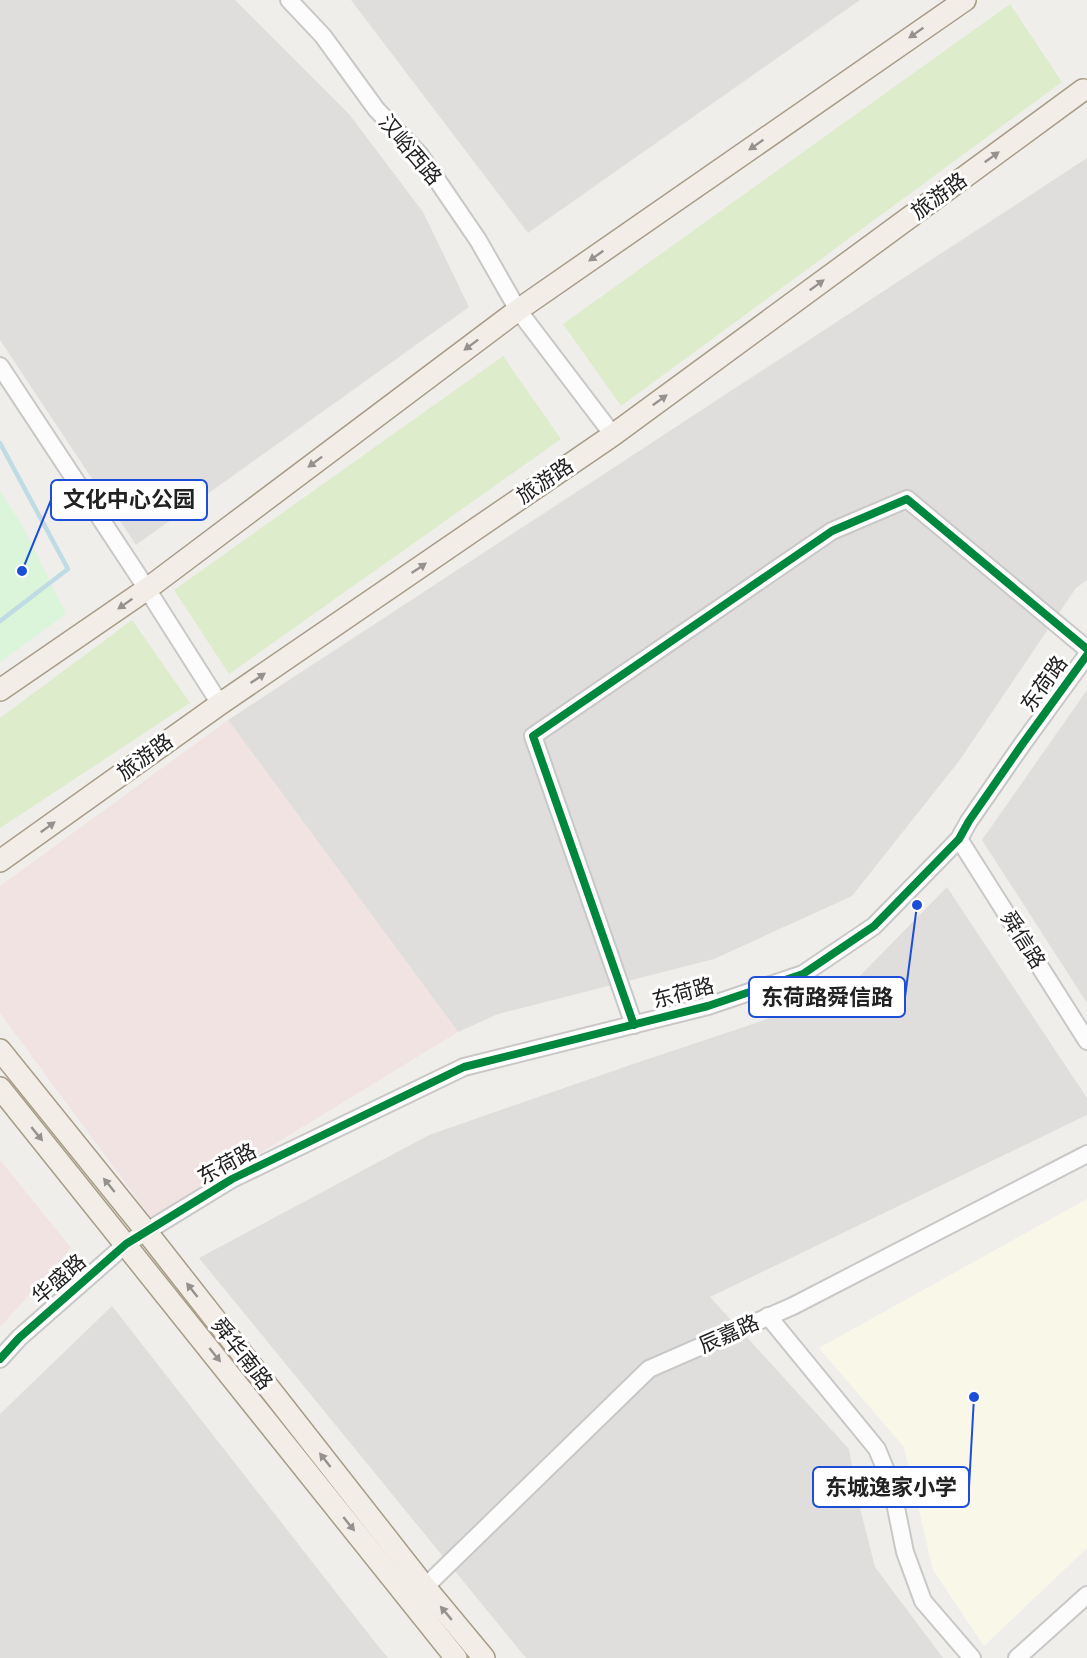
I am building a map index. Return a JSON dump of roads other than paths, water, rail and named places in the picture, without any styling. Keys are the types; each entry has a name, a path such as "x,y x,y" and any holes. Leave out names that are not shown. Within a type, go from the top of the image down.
{"main road":[{"path":"0,690 147,589 518,310 964,0"},
{"name":"旅游路","path":"0,861 220,704 613,435 1083,90"},
{"name":"舜华南路","path":"0,1050 146,1231 424,1587 484,1658"},
{"name":"舜华南路","path":"0,1088 456,1658"}],"street":[{"name":"汉峪西路","path":"289,0 323,36 376,109 420,155 477,240 518,310 613,435"},
{"path":"0,366 220,704"},
{"path":"634,1025 533,736 832,531 907,499 1087,649"},
{"name":"东荷路","path":"146,1231 232,1179 464,1066 708,1006 803,974 874,926 959,838 1087,655"},
{"name":"舜信路","path":"959,838 1087,1041"},
{"name":"辰嘉路","path":"424,1587 649,1369 793,1305 1087,1154"},
{"name":"华盛路","path":"0,1359 19,1338 126,1244 146,1231"},
{"path":"768,1316 877,1449 891,1483 905,1552 923,1601 972,1658"},
{"path":"1017,1658 1087,1596"}],"waterway":[{"path":"0,443 68,569 0,621"}],"place":[{"name":"文化中心公园","path":"22,571"},
{"name":"东荷路舜信路","path":"917,905"},
{"name":"东城逸家小学","path":"974,1397"}]}
